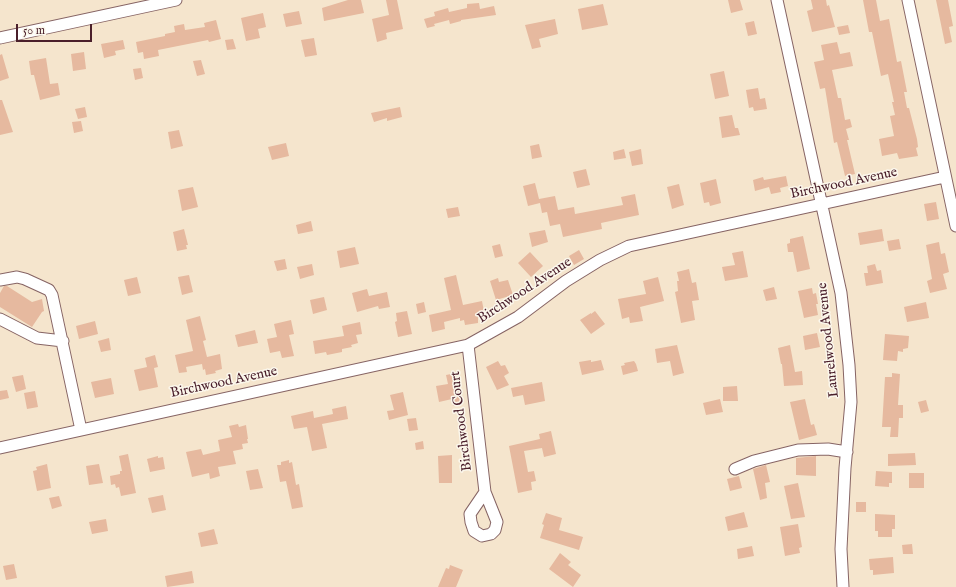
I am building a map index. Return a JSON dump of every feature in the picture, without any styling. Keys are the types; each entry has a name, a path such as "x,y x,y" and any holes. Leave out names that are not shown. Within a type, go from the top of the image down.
{"street":[{"path":"0,38 176,0"},
{"name":"Laurelwood Avenue","path":"777,0 841,294 849,365 851,402 841,549 843,587"},
{"path":"908,0 956,226"},
{"name":"Birchwood Avenue","path":"0,448 468,345 518,317 566,281 600,260 629,246 945,177"},
{"path":"0,280 17,277 25,279 49,290 52,295 81,430"},
{"path":"0,319 37,338 62,341"},
{"name":"Birchwood Court","path":"468,345 485,492"},
{"path":"735,469 754,461 798,450 828,449 847,452"}],"building":[{"path":"348,0 361,0 364,13 324,21 322,8"},
{"path":"386,0 397,0 403,29 386,33 387,39 377,42 372,19 389,15"},
{"path":"728,0 740,0 743,10 731,13"},
{"path":"811,0 826,0 827,6 829,5 835,27 812,32 807,11 813,9"},
{"path":"863,0 876,0 880,21 889,19 897,62 901,61 907,92 904,92 907,108 909,108 917,139 918,147 916,148 918,156 899,159 897,153 882,156 879,139 894,136 890,116 895,115 892,102 894,102 888,74 881,76 872,32 869,32"},
{"path":"936,0 948,0 953,26 949,27 952,42 945,44"},
{"path":"479,3 480,9 494,6 496,15 461,20 450,24 449,20 434,24 435,26 427,28 424,19 435,16 434,12 448,8 449,12 467,8 467,4"},
{"path":"603,4 608,25 582,30 578,9"},
{"path":"299,11 302,24 286,27 283,14"},
{"path":"263,13 266,27 258,29 260,38 246,41 241,18"},
{"path":"555,19 558,34 539,39 541,47 532,49 525,25"},
{"path":"216,20 221,39 209,42 208,40 158,50 159,56 144,59 143,52 138,53 136,42 165,36 165,34 175,32 174,26 184,24 185,30 205,27 204,23"},
{"path":"754,21 757,34 748,36 745,23"},
{"path":"848,25 850,33 839,35 837,27"},
{"path":"314,38 317,55 305,57 301,40"},
{"path":"233,39 236,49 227,50 225,40"},
{"path":"123,40 125,49 115,51 116,55 104,58 101,44"},
{"path":"837,42 840,54 850,52 853,66 832,70 838,98 841,98 845,120 850,119 852,127 846,129 855,174 845,176 837,142 834,143 825,88 820,89 814,62 824,60 821,45"},
{"path":"84,52 86,69 73,71 71,54"},
{"path":"2,54 9,78 0,81 0,55"},
{"path":"46,58 50,84 58,83 60,95 40,100 34,75 31,75 29,61"},
{"path":"201,60 205,74 197,76 193,61"},
{"path":"141,68 143,78 135,80 133,69"},
{"path":"724,71 729,96 715,99 710,74"},
{"path":"758,88 760,99 765,98 767,109 754,111 753,107 749,108 746,90"},
{"path":"0,100 2,100 13,132 0,135"},
{"path":"85,107 87,117 78,119 75,109"},
{"path":"400,107 402,117 387,121 387,118 374,122 371,113"},
{"path":"732,115 735,128 738,128 740,135 722,138 719,117"},
{"path":"81,121 83,131 74,133 72,122"},
{"path":"179,130 183,146 171,149 168,132"},
{"path":"286,143 289,156 272,160 268,147"},
{"path":"539,144 542,157 532,159 530,146"},
{"path":"624,149 626,158 614,160 613,152"},
{"path":"641,149 643,164 632,166 629,152"},
{"path":"586,169 590,185 577,188 573,172"},
{"path":"786,176 788,186 780,188 781,192 771,194 769,187 755,191 753,180 763,177 764,180"},
{"path":"716,179 721,203 710,206 709,202 704,203 700,183"},
{"path":"535,183 539,199 555,196 558,210 574,207 575,214 623,205 621,197 635,194 639,215 601,223 602,229 563,237 560,224 550,226 547,212 542,213 540,203 528,206 523,186"},
{"path":"679,184 684,205 672,209 667,187"},
{"path":"193,187 198,207 182,211 178,190"},
{"path":"936,202 939,219 927,221 924,204"},
{"path":"458,207 460,216 448,218 446,209"},
{"path":"311,221 313,231 298,234 296,225"},
{"path":"184,229 188,245 186,245 187,249 177,251 173,232"},
{"path":"882,229 884,241 860,245 858,233"},
{"path":"545,230 548,242 532,247 529,233"},
{"path":"803,236 810,269 797,272 793,252 788,252 787,244 790,243 790,239"},
{"path":"899,239 901,249 889,251 887,241"},
{"path":"939,242 941,254 945,253 949,272 943,274 947,289 930,293 927,281 932,279 926,245"},
{"path":"500,244 503,256 495,258 492,246"},
{"path":"355,247 359,264 340,268 337,251"},
{"path":"579,250 584,259 574,265 569,256"},
{"path":"743,251 748,277 725,281 722,267 735,265 732,253"},
{"path":"530,252 543,266 531,277 518,263"},
{"path":"285,259 287,269 277,271 274,261"},
{"path":"312,264 314,275 300,279 297,267"},
{"path":"875,264 877,271 881,270 883,283 866,286 864,273 868,273 867,266"},
{"path":"689,269 692,283 696,282 699,300 692,301 695,320 681,323 675,292 678,291 677,281 679,281 677,272"},
{"path":"189,275 193,292 182,295 178,277"},
{"path":"456,275 463,305 482,301 485,317 478,318 478,323 465,325 464,320 460,321 460,318 444,322 445,329 432,332 429,315 451,310 444,278"},
{"path":"137,277 141,293 128,296 124,280"},
{"path":"658,277 664,301 640,307 643,321 630,323 629,317 622,319 618,299 646,294 643,281"},
{"path":"498,278 499,282 508,280 513,295 496,300 490,281"},
{"path":"4,286 7,286 32,302 42,299 44,311 32,327 0,307 0,293"},
{"path":"774,287 777,299 766,301 763,290"},
{"path":"812,288 813,294 816,293 818,315 804,318 798,291"},
{"path":"367,289 369,296 387,292 390,307 379,309 378,306 357,312 352,293"},
{"path":"324,297 327,310 313,314 310,300"},
{"path":"424,302 426,312 418,314 416,304"},
{"path":"926,302 929,318 907,322 904,307"},
{"path":"407,311 412,334 398,337 395,322 397,321 396,313"},
{"path":"595,311 605,324 591,334 580,320"},
{"path":"200,316 206,340 203,341 207,357 220,354 222,369 215,371 216,373 206,375 202,364 186,367 187,372 179,373 175,355 193,351 186,320"},
{"path":"291,320 294,334 289,335 294,356 282,358 280,351 270,353 267,339 277,337 274,324"},
{"path":"95,321 98,334 79,339 76,326"},
{"path":"360,322 362,334 356,335 358,343 351,345 352,347 342,349 342,352 327,355 326,352 315,354 313,341 344,336 342,326"},
{"path":"255,330 258,343 238,347 235,335"},
{"path":"817,333 820,347 805,350 803,336"},
{"path":"885,334 909,336 908,348 903,349 903,352 898,351 897,361 883,360"},
{"path":"109,338 111,350 101,352 98,341"},
{"path":"677,345 684,373 673,376 670,361 657,363 655,349"},
{"path":"790,345 795,372 802,371 803,385 784,386 782,364 778,348"},
{"path":"155,355 158,367 154,368 158,387 139,391 134,370 147,367 145,358"},
{"path":"591,360 591,362 601,360 604,370 582,375 579,362"},
{"path":"498,361 501,366 505,365 509,373 504,376 509,385 497,390 486,367"},
{"path":"634,361 638,371 623,375 621,366 625,365 624,363"},
{"path":"456,373 463,403 453,406 452,399 439,402 436,386 448,384 446,375"},
{"path":"892,373 900,374 898,405 903,405 903,418 899,418 898,437 890,437 891,427 882,427 885,377 892,377"},
{"path":"23,375 26,389 16,392 12,377"},
{"path":"111,378 114,394 95,398 91,382"},
{"path":"542,382 545,401 525,405 523,395 513,397 511,388"},
{"path":"737,386 738,401 723,401 723,387"},
{"path":"7,390 9,398 0,400 0,391"},
{"path":"35,391 38,407 27,409 24,393"},
{"path":"403,392 408,415 389,420 387,411 394,410 390,395"},
{"path":"720,399 723,412 706,415 703,403"},
{"path":"805,399 811,425 814,424 817,435 799,440 790,402"},
{"path":"926,400 929,411 921,413 918,402"},
{"path":"346,406 348,419 322,424 327,448 312,451 307,427 294,429 291,416 313,411 314,418 333,414 332,409"},
{"path":"416,418 418,430 409,431 407,419"},
{"path":"238,424 239,427 246,425 248,443 242,444 243,449 233,451 236,464 218,467 220,476 210,479 209,473 192,477 186,452 201,449 203,455 220,451 218,440 232,437 229,426"},
{"path":"551,431 556,454 544,457 542,448 524,451 528,472 534,471 536,481 531,482 532,490 518,493 509,446 540,439 539,434"},
{"path":"423,441 424,449 416,450 415,443"},
{"path":"915,453 916,465 888,466 888,454"},
{"path":"128,454 136,493 121,496 119,487 116,488 115,484 111,485 110,476 120,474 120,471 122,471 119,456"},
{"path":"452,455 452,483 439,483 438,456"},
{"path":"158,456 158,458 163,457 165,469 150,472 147,459"},
{"path":"816,456 816,476 796,475 796,458"},
{"path":"289,460 289,463 292,462 296,485 299,484 303,507 292,509 286,481 280,482 277,465 281,465 281,462"},
{"path":"47,464 51,488 37,491 33,471 37,470 36,467"},
{"path":"99,464 103,483 89,485 86,466"},
{"path":"766,465 770,482 765,483 767,498 760,500 753,469"},
{"path":"258,469 263,488 250,490 246,471"},
{"path":"876,471 892,472 892,483 889,483 889,487 875,486"},
{"path":"909,473 924,473 924,488 909,488"},
{"path":"739,476 742,488 730,491 727,479"},
{"path":"798,483 805,517 791,519 784,486"},
{"path":"163,495 166,510 152,513 148,498"},
{"path":"59,496 62,506 52,509 49,498"},
{"path":"856,502 866,502 866,512 856,512"},
{"path":"744,512 748,527 728,531 725,517"},
{"path":"546,513 562,518 559,530 583,537 579,550 540,538 544,525 542,524"},
{"path":"875,514 895,515 895,529 892,529 892,537 878,537 878,531 875,531"},
{"path":"106,519 108,531 92,534 89,522"},
{"path":"798,524 802,547 799,548 800,553 785,556 780,527"},
{"path":"214,529 218,544 201,547 198,533"},
{"path":"912,544 913,554 903,554 902,545"},
{"path":"752,546 754,556 738,559 737,549"},
{"path":"560,553 571,562 568,565 581,575 573,587 549,569"},
{"path":"893,557 894,573 873,575 873,570 870,570 869,559"},
{"path":"14,564 17,578 6,580 3,566"},
{"path":"450,565 463,570 456,587 438,587 446,568 449,569"},
{"path":"192,571 194,583 167,587 165,576"}]}
